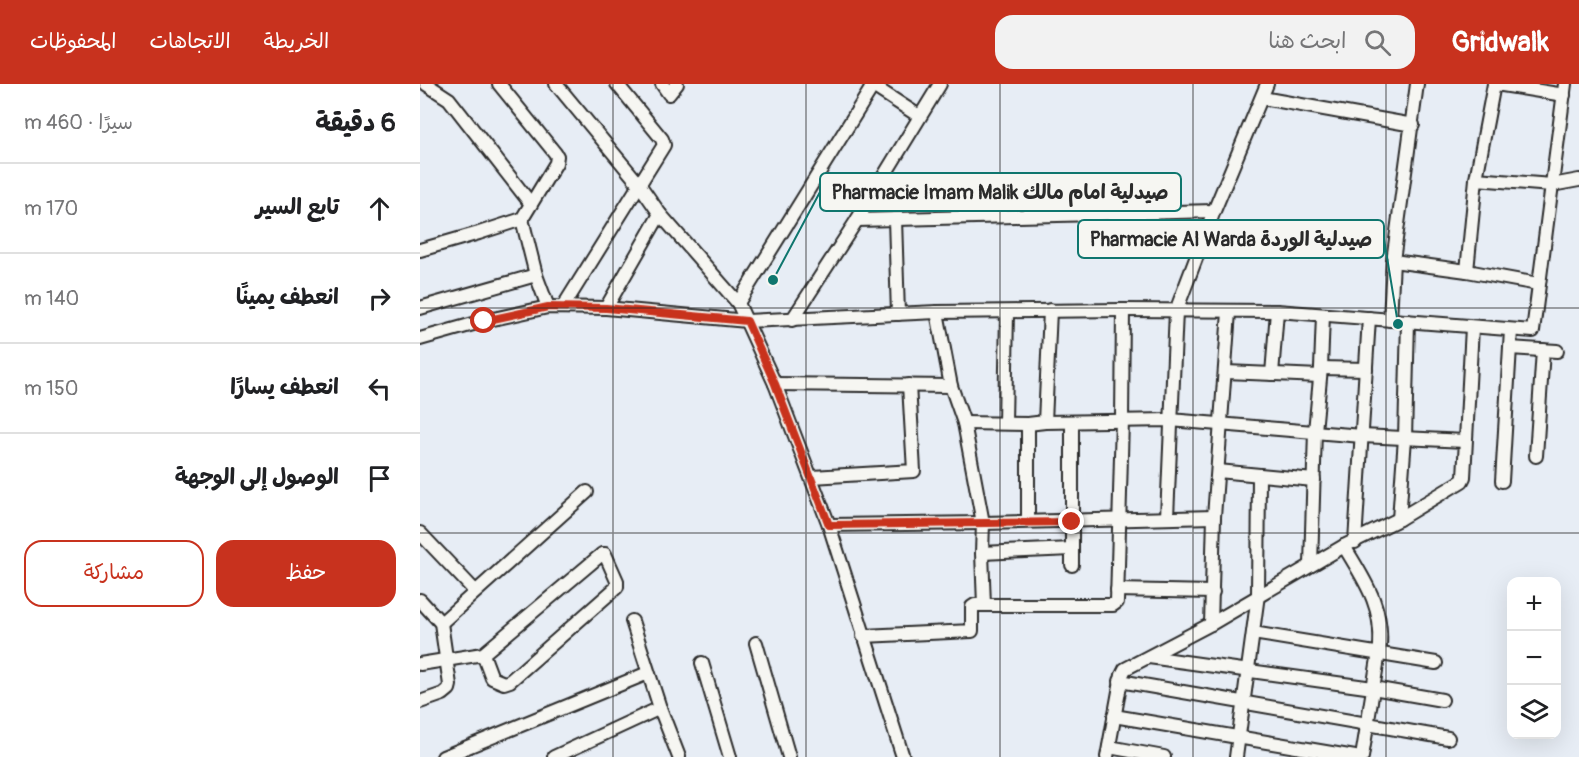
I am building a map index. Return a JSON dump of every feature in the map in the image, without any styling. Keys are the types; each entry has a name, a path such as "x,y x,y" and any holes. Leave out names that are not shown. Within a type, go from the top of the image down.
{"street":[{"path":"426,84 449,99 531,204"},
{"path":"420,250 522,219 556,163 557,156 499,84"},
{"path":"556,84 639,184 660,214 738,303 775,384 812,477 903,757"},
{"path":"563,308 664,145 662,139 617,84"},
{"path":"662,84 669,94 677,84"},
{"path":"792,320 940,84"},
{"path":"1167,517 1176,311 1214,211 1267,84"},
{"path":"1390,320 1394,261 1417,84"},
{"path":"420,339 484,321 548,307 606,308 747,321 937,312 1277,311 1533,331 1564,90 1495,84 1476,179 1467,271"},
{"path":"738,303 873,85 919,116"},
{"path":"1262,98 1413,124"},
{"path":"1476,179 1551,184 1579,180"},
{"path":"856,220 1214,211"},
{"path":"606,308 660,214"},
{"path":"522,219 536,275 548,307"},
{"path":"895,219 898,314"},
{"path":"1394,261 1538,284"},
{"path":"420,308 536,275"},
{"path":"1045,422 1050,310"},
{"path":"863,636 972,632 972,608 984,605 1113,605 1117,602 1123,310"},
{"path":"1272,374 1277,311"},
{"path":"937,312 951,386 964,423 983,524 984,605"},
{"path":"1005,423 1007,312"},
{"path":"1211,624 1214,517 1229,312"},
{"path":"1311,565 1323,315"},
{"path":"1362,757 1379,654 1381,628 1374,597 1350,544 1362,435 1369,318"},
{"path":"1399,519 1407,321"},
{"path":"1164,757 1108,752 1123,671 1211,624 1311,565 1399,519 1462,481 1472,327"},
{"path":"1502,481 1511,330"},
{"path":"1510,348 1557,351"},
{"path":"1536,456 1543,350"},
{"path":"1226,372 1272,374 1366,369"},
{"path":"775,384 951,386"},
{"path":"812,477 914,471 909,385"},
{"path":"964,423 1028,424 1170,420 1465,441"},
{"path":"1072,422 1072,565"},
{"path":"1028,424 1028,521"},
{"path":"1218,471 1314,480"},
{"path":"1236,757 1258,595 1259,475"},
{"path":"441,623 587,492"},
{"path":"829,525 983,524 1028,521 1072,522 1119,518 1214,517"},
{"path":"420,533 475,591"},
{"path":"982,553 1072,549"},
{"path":"420,664 483,654 602,554 605,554 617,581 617,587 510,681 504,683 492,678 483,654"},
{"path":"1117,590 1213,592"},
{"path":"420,600 441,623 449,689 443,694 420,702"},
{"path":"632,621 660,708 679,757"},
{"path":"1252,633 1436,663"},
{"path":"756,644 789,757"},
{"path":"1149,657 1373,688 1442,700"},
{"path":"702,663 730,757"},
{"path":"443,757 466,753 648,673"},
{"path":"1120,681 1448,738"},
{"path":"554,757 660,708"},
{"path":"1114,716 1355,757"}],"place":[{"name":"Pharmacie Imam Malik صيدلية امام مالك","path":"773,280"},
{"name":"Pharmacie Al Warda صيدلية الوردة","path":"1398,324"}],"route":[{"path":"484,321 548,307 606,308 747,321 775,384 829,525 1072,522"}]}
